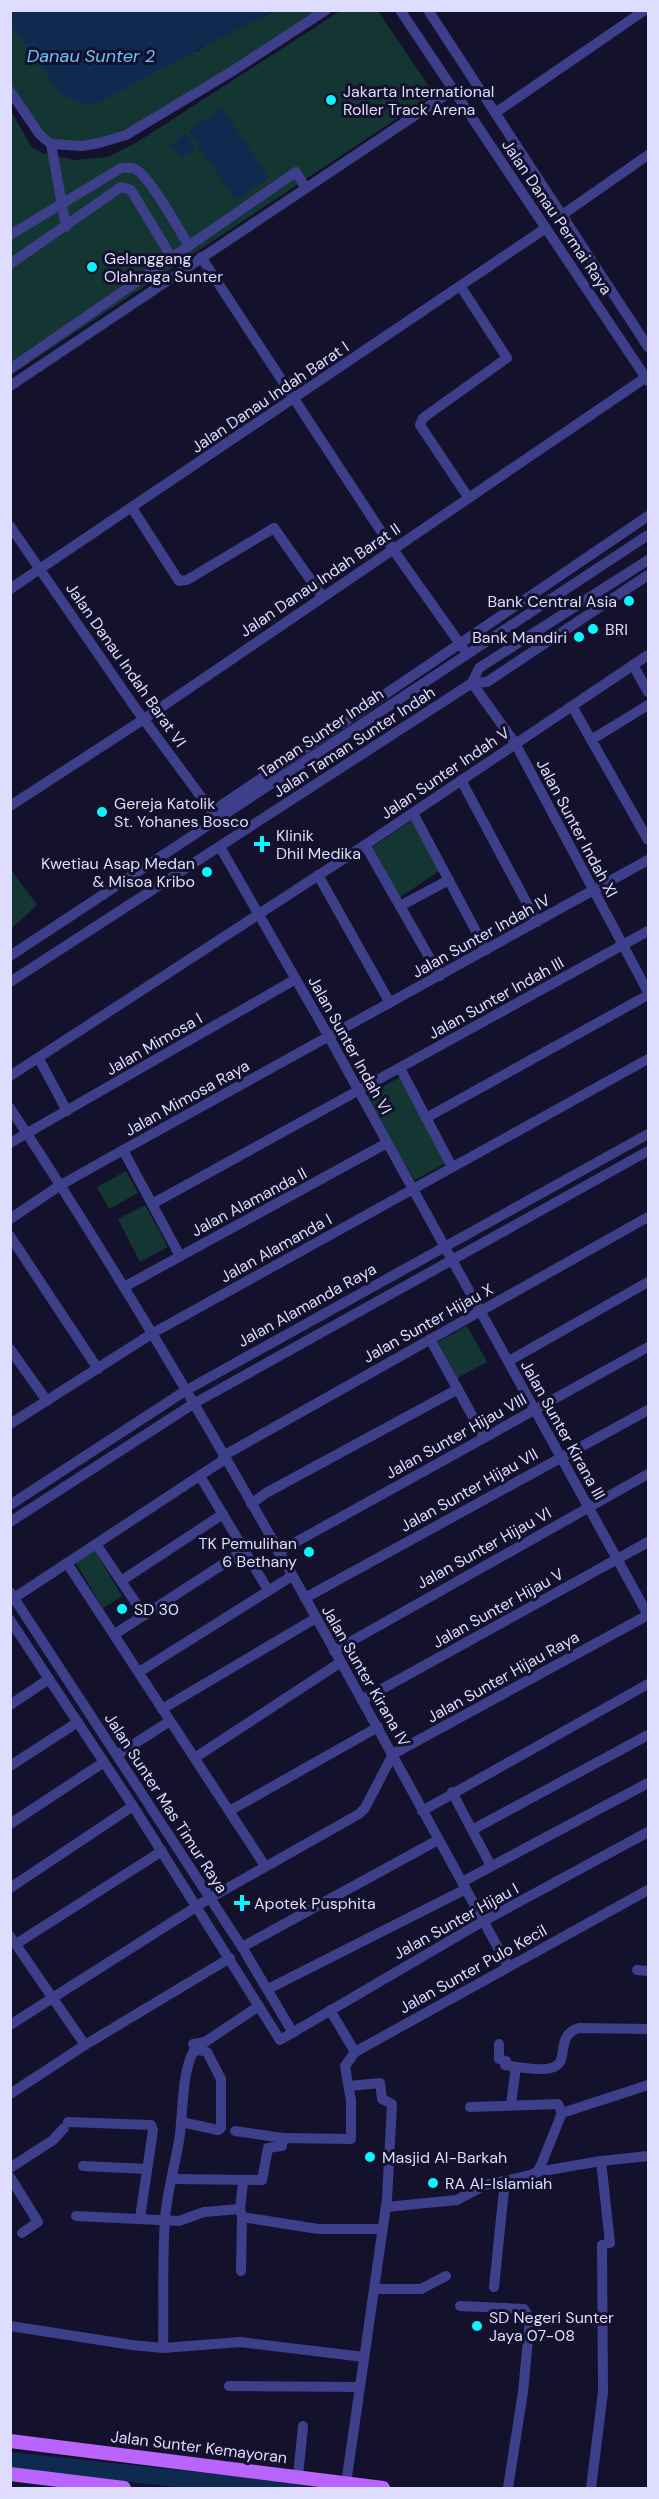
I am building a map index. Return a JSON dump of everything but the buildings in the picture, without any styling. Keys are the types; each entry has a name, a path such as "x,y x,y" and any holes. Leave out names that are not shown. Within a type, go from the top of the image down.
{"main road":[{"name":"Jalan Sunter Kemayoran","path":"10,2441 383,2488"},
{"path":"10,2474 124,2488"}],"street":[{"path":"10,91 40,135 51,144 82,146 126,135 231,72 327,10"},
{"name":"Jalan Danau Permai Raya","path":"400,10 648,378"},
{"name":"Jalan Danau Permai Raya","path":"428,10 648,347"},
{"path":"495,113 645,10"},
{"path":"10,386 453,90"},
{"path":"51,144 66,227"},
{"path":"562,214 648,155"},
{"path":"10,235 121,168 136,169 146,178 189,246"},
{"path":"10,369 296,172 305,187"},
{"path":"10,264 121,187 131,190 172,258"},
{"name":"Jalan Danau Indah Barat I","path":"10,589 546,228"},
{"path":"201,257 392,548 467,654"},
{"path":"461,287 507,358 423,418 420,425 468,497"},
{"path":"39,350 46,361"},
{"name":"Jalan Danau Indah Barat II","path":"10,806 144,719 392,548 648,378"},
{"path":"132,508 179,581 187,579 271,527 278,531 322,596"},
{"path":"215,816 459,643 648,516"},
{"name":"Jalan Danau Indah Barat VI","path":"10,526 144,719 215,816"},
{"name":"Taman Sunter Indah","path":"10,956 215,816 648,535"},
{"name":"Jalan Taman Sunter Indah","path":"472,682 478,668 648,560"},
{"name":"Jalan Taman Sunter Indah","path":"10,982 472,682 487,682 648,575"},
{"path":"603,589 610,600"},
{"name":"Jalan Sunter Indah V","path":"10,1076 365,845 648,656"},
{"path":"633,665 648,692"},
{"name":"Jalan Sunter Indah XI","path":"472,682 514,744 648,993"},
{"path":"591,740 648,705"},
{"path":"572,706 648,840"},
{"path":"461,780 537,922"},
{"path":"413,813 486,950"},
{"path":"365,845 440,976"},
{"name":"Jalan Sunter Indah VI","path":"220,847 452,1259"},
{"name":"Jalan Sunter Indah IV","path":"329,1037 648,860"},
{"path":"318,875 390,1004"},
{"path":"400,906 449,880"},
{"name":"Jalan Sunter Indah III","path":"152,1204 648,931"},
{"name":"Jalan Mimosa I","path":"10,1143 296,979"},
{"path":"426,1118 648,993"},
{"name":"Jalan Mimosa Raya","path":"10,1219 59,1186 329,1037"},
{"path":"39,1059 67,1111"},
{"name":"Jalan Alamanda I","path":"10,1425 153,1333 648,1059"},
{"path":"400,1068 452,1167"},
{"path":"10,1108 153,1333 193,1404"},
{"name":"Jalan Alamanda Raya","path":"10,1505 185,1391 648,1134"},
{"name":"Jalan Alamanda II","path":"124,1287 387,1143"},
{"path":"123,1150 180,1256"},
{"name":"Jalan Alamanda Raya","path":"10,1522 193,1404 648,1151"},
{"name":"Jalan Sunter Hijau X","path":"12,1595 67,1563 224,1458 480,1310 648,1217"},
{"path":"10,1236 98,1369"},
{"name":"Jalan Sunter Kirana III","path":"452,1259 648,1615"},
{"path":"508,1361 648,1282"},
{"path":"430,1339 484,1437"},
{"name":"Jalan Sunter Hijau VIII","path":"278,1552 648,1347"},
{"path":"10,1349 47,1401"},
{"path":"251,1504 266,1493 458,1389"},
{"name":"Jalan Sunter Kirana IV","path":"193,1404 362,1700 378,1727 397,1752 422,1810 508,1966"},
{"name":"Jalan Sunter Hijau VII","path":"304,1599 648,1410"},
{"name":"Jalan Sunter Hijau VI","path":"334,1651 648,1474"},
{"path":"200,1476 268,1590"},
{"path":"121,1581 223,1515"},
{"name":"Jalan Sunter Hijau V","path":"362,1700 648,1542"},
{"path":"96,1544 144,1615"},
{"path":"115,1634 245,1550"},
{"path":"67,1563 231,1810 265,1866"},
{"path":"139,1672 292,1576"},
{"name":"Jalan Sunter Mas Timur Raya","path":"12,1595 242,1947 293,2032"},
{"name":"Jalan Sunter Hijau Raya","path":"397,1752 648,1615"},
{"path":"162,1709 316,1618"},
{"name":"Jalan Sunter Mas Timur Raya","path":"10,1620 134,1806 280,2040"},
{"path":"10,1643 21,1636"},
{"path":"196,1757 341,1662"},
{"path":"10,1705 49,1679"},
{"path":"422,1810 648,1684"},
{"path":"117,1755 170,1721"},
{"path":"10,1766 78,1722"},
{"path":"231,1810 378,1727"},
{"path":"472,1830 648,1734"},
{"path":"10,2025 210,1898 359,1814 365,1808 397,1752"},
{"path":"10,1824 104,1762"},
{"path":"268,1989 464,1886 491,1866 648,1783"},
{"path":"452,1792 491,1866"},
{"path":"10,1888 134,1806"},
{"name":"Jalan Sunter Hijau I","path":"280,2040 483,1922 648,1832"},
{"path":"242,1947 438,1840"},
{"path":"85,2045 13,1940 162,1851"},
{"name":"Jalan Sunter Pulo Kecil","path":"355,2052 648,1890"},
{"path":"10,2094 85,2045 230,1958"},
{"path":"163,2348 165,2219 189,2060 196,2047 259,2006"},
{"path":"235,2131 283,2138 351,2139 349,2086 345,2066 355,2052 330,2010"},
{"path":"499,2044 499,2059 506,2061 505,2066 550,2068 556,2066 561,2060 566,2033 579,2028 648,2029"},
{"path":"181,2122 218,2130 221,2128 219,2072 207,2052 196,2047"},
{"path":"511,2104 516,2067"},
{"path":"346,2484 376,2289 386,2207 392,2120 392,2104 382,2099 378,2082 349,2086"},
{"path":"562,2113 648,2085"},
{"path":"470,2107 558,2104 562,2113 537,2172"},
{"path":"10,2168 53,2140 66,2125 151,2126 153,2130 140,2217"},
{"path":"171,2179 243,2182 263,2180 268,2148 282,2146 283,2138"},
{"path":"386,2207 452,2202 485,2185 537,2172 648,2156"},
{"path":"591,2488 603,2392 602,2245 610,2243 601,2161"},
{"path":"83,2166 147,2169"},
{"path":"10,2177 37,2224 22,2233"},
{"path":"494,2287 505,2180"},
{"path":"241,2271 243,2182"},
{"path":"76,2216 140,2217 179,2221 204,2212 241,2213 318,2229 382,2229"},
{"path":"376,2289 421,2289 446,2276"},
{"path":"460,2306 524,2309 530,2319 523,2392 508,2488"},
{"path":"10,2326 163,2348 247,2342 364,2357"},
{"path":"229,2386 360,2388"},
{"path":"298,2476 303,2426"}],"green space":[{"path":"275,11 326,11 126,135 99,143 51,144 11,91 10,25 198,51 214,39"},
{"name":"Gelanggang Olahraga Sunter","path":"340,11 378,11 434,94 11,375 11,111 32,148 74,160 107,157 136,143"},
{"path":"414,819 442,869 399,898 371,848"},
{"path":"12,871 37,905 11,929 10,872"},
{"path":"400,1077 446,1163 415,1180 364,1097"},
{"path":"126,1171 138,1193 109,1209 97,1187"},
{"path":"145,1205 168,1247 140,1262 118,1219"},
{"path":"467,1326 487,1362 457,1378 438,1342"},
{"path":"93,1548 122,1596 103,1608 74,1560"}],"water":[{"name":"Danau Sunter 2","path":"10,11 274,11 94,105 76,102 60,93 11,25"},
{"path":"222,108 269,178 236,200 189,131"},
{"path":"186,134 195,148 181,158 171,144"},
{"path":"11,2452 243,2477 320,2488 186,2488 11,2469"}],"place":[{"name":"Jakarta International Roller Track Arena","path":"331,100"},
{"name":"Gelanggang Olahraga Sunter","path":"92,267"},
{"name":"Bank Central Asia","path":"629,601"},
{"name":"BRI","path":"593,629"},
{"name":"Bank Mandiri","path":"579,637"},
{"name":"Gereja Katolik St. Yohanes Bosco","path":"102,812"},
{"name":"Klinik Dhil Medika","path":"262,844"},
{"name":"Kwetiau Asap Medan & Misoa Kribo","path":"207,872"},
{"name":"TK Pemulihan 6 Bethany","path":"309,1552"},
{"name":"SD 30","path":"122,1609"},
{"name":"Apotek Pusphita","path":"242,1903"},
{"name":"Masjid Al-Barkah","path":"370,2157"},
{"name":"RA Al-Islamiah","path":"433,2183"},
{"name":"SD Negeri Sunter Jaya 07-08","path":"477,2326"}]}
